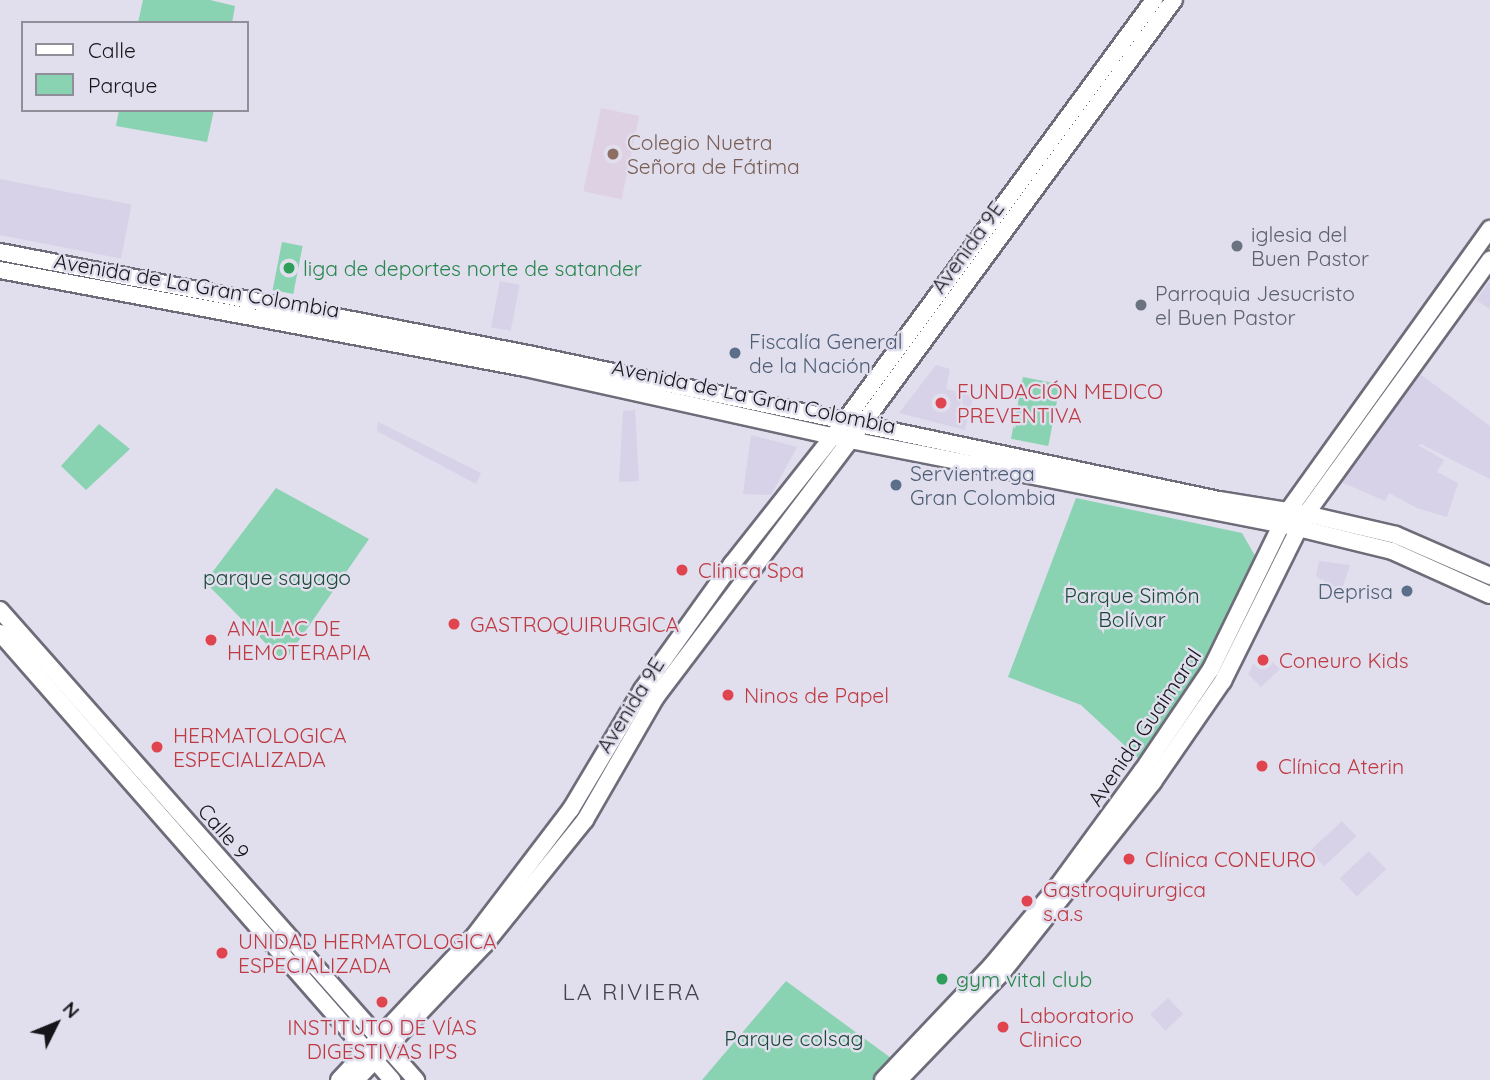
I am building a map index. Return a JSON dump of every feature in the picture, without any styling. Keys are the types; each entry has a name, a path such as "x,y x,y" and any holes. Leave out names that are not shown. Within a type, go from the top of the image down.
{"street":[{"name":"Avenida 9E","path":"384,1044 475,935 563,820 642,690 732,564 844,422 1154,0"},
{"name":"Avenida 9E","path":"339,1080 371,1057 485,944 585,820 656,697 862,425 1174,0"},
{"name":"Avenida Guaimaral","path":"883,1080 992,965 1057,887 1142,771 1211,668 1284,518 1490,229"},
{"name":"Avenida de La Gran Colombia","path":"0,252 528,354 1219,500 1284,518"},
{"name":"Avenida Guaimaral","path":"899,1080 1001,974 1153,782 1223,681 1302,521 1490,260"},
{"name":"Avenida de La Gran Colombia","path":"0,270 525,368 850,440 1284,518 1395,535 1490,576"},
{"name":"Avenida de La Gran Colombia","path":"1302,521 1392,551 1490,595"},
{"name":"Calle 9","path":"0,610 416,1080"},
{"name":"Calle 9","path":"0,633 392,1080"},
{"path":"310,987 323,976"},
{"name":"Avenida 9E","path":"356,1080 371,1057"}],"shaded area":[{"name":"Colegio Nuetra Señora de Fátima","path":"601,108 639,116 621,199 583,191"},
{"path":"0,179 132,205 121,259 0,235"},
{"path":"500,281 520,285 511,331 491,327"},
{"path":"1490,281 1490,309 1476,300"},
{"path":"936,365 950,369 946,389 974,396 965,430 899,413"},
{"path":"1420,374 1490,426 1490,479 1421,444 1418,445 1444,460 1437,472 1458,483 1447,517 1417,508 1389,493 1385,501 1341,482"},
{"path":"635,410 639,481 619,482 623,411"},
{"path":"378,422 481,473 476,484 377,431"},
{"path":"751,435 797,447 771,495 743,494"},
{"path":"1319,561 1350,565 1339,598 1316,575"},
{"name":"Coneuro Kids","path":"1260,651 1280,669 1261,687 1248,674"},
{"path":"1342,821 1356,836 1324,866 1310,851"},
{"path":"1369,851 1386,869 1357,897 1340,878"},
{"path":"1168,998 1183,1014 1165,1030 1150,1014"}],"green space":[{"path":"143,0 210,0 235,6 232,21 138,21"},
{"path":"119,112 214,112 207,142 116,126"},
{"name":"liga de deportes norte de satander","path":"282,242 303,246 293,294 273,290"},
{"path":"1023,377 1060,384 1048,446 1011,439"},
{"path":"99,424 130,449 86,490 61,466"},
{"name":"parque sayago","path":"276,488 369,539 284,662 205,582"},
{"name":"Parque Simón Bolívar","path":"1076,498 1242,533 1258,561 1208,658 1138,758 1081,705 1008,677"},
{"name":"Parque colsag","path":"786,981 895,1061 876,1080 702,1080"}],"place":[{"name":"Colegio Nuetra Señora de Fátima","path":"613,154"},
{"name":"iglesia del Buen Pastor","path":"1237,246"},
{"name":"liga de deportes norte de satander","path":"289,268"},
{"name":"Parroquia Jesucristo el Buen Pastor","path":"1141,305"},
{"name":"Fiscalía General de la Nación","path":"735,353"},
{"name":"FUNDACIÓN MEDICO PREVENTIVA","path":"941,403"},
{"name":"Servientrega Gran Colombia","path":"896,485"},
{"name":"Clinica Spa","path":"682,570"},
{"name":"Deprisa","path":"1407,591"},
{"name":"GASTROQUIRURGICA","path":"454,624"},
{"name":"ANALAC DE HEMOTERAPIA","path":"211,640"},
{"name":"Coneuro Kids","path":"1263,660"},
{"name":"Ninos de Papel","path":"728,695"},
{"name":"HERMATOLOGICA ESPECIALIZADA","path":"157,747"},
{"name":"Clínica Aterin","path":"1262,766"},
{"name":"Clínica CONEURO","path":"1129,859"},
{"name":"Gastroquirurgica s.a.s","path":"1027,901"},
{"name":"UNIDAD HERMATOLOGICA ESPECIALIZADA","path":"222,953"},
{"name":"gym vital club","path":"942,979"},
{"name":"INSTITUTO DE VÍAS DIGESTIVAS IPS","path":"382,1002"},
{"name":"Laboratorio Clinico","path":"1003,1027"}],"district":[{"name":"LA RIVIERA","path":"632,992"}]}
